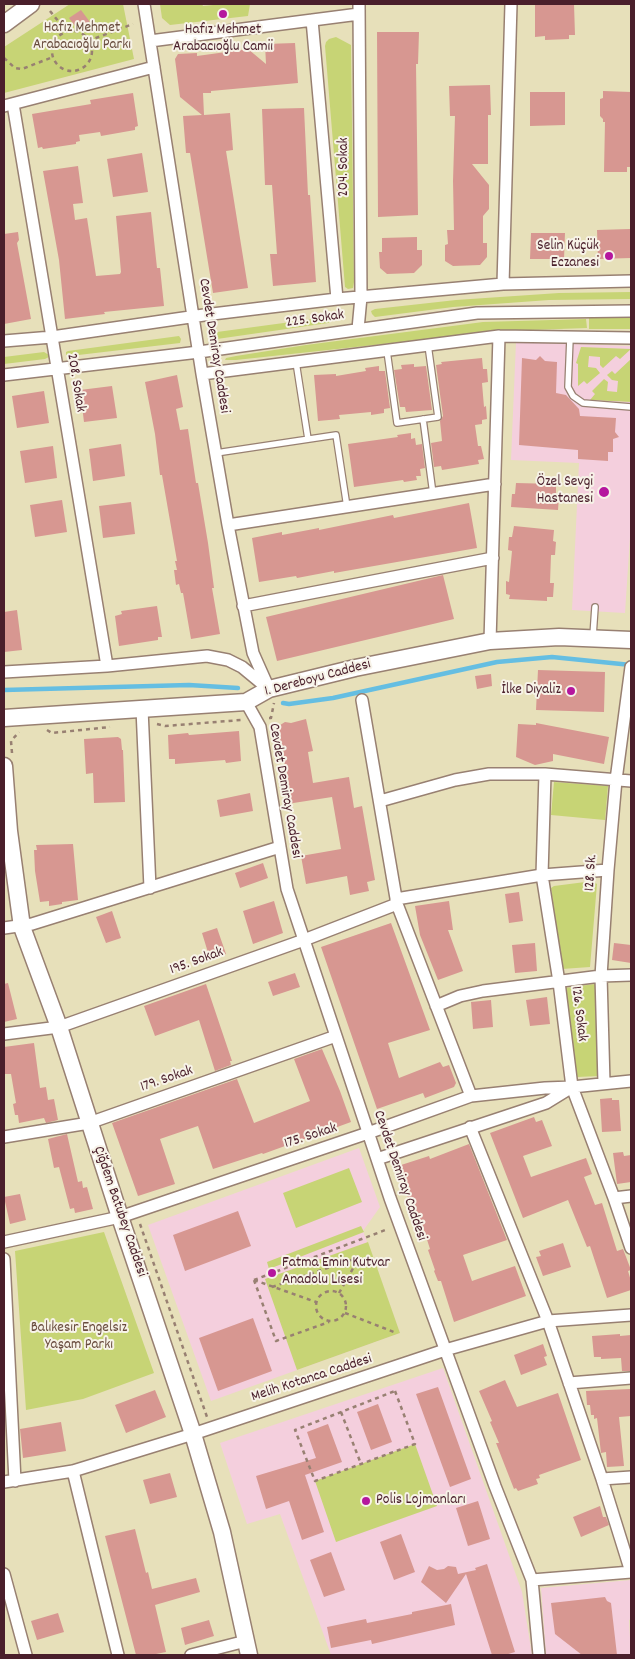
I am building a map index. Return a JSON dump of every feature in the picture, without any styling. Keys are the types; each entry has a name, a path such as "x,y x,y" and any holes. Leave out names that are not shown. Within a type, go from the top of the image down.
{"main road":[{"path":"4,24 31,4"},
{"name":"1. Dereboyu Caddesi","path":"4,718 146,716 246,702 272,692 355,668 490,641 559,637 631,640"},
{"name":"Çiğdem Batubey Caddesi","path":"4,766 6,832 22,927 59,1027 89,1123 193,1434 222,1532 248,1648"}],"street":[{"name":"Cevdet Demiray Caddesi","path":"144,4 202,374 243,606 253,652 272,692"},
{"path":"503,284 511,4"},
{"path":"150,41 312,20 361,7"},
{"name":"204. Sokak","path":"358,329 361,297 361,7"},
{"name":"204. Sokak","path":"312,20 337,299"},
{"path":"8,105 154,67"},
{"name":"208. Sokak","path":"8,105 52,337 106,666"},
{"name":"225. Sokak","path":"4,341 52,337 193,316 337,299 503,284 631,280"},
{"name":"225. Sokak","path":"4,375 199,352 477,313 631,311"},
{"path":"490,641 499,336"},
{"path":"202,374 499,336 631,338"},
{"path":"228,525 495,484"},
{"path":"243,606 493,558"},
{"path":"4,672 106,666 207,656 228,660 242,666 272,692"},
{"name":"128. Sk.","path":"604,1083 600,976 616,780 631,671"},
{"path":"362,700 396,902 471,1096"},
{"name":"Cevdet Demiray Caddesi","path":"246,702 260,727 287,889 399,1224 532,1580 539,1655"},
{"path":"146,716 150,888"},
{"path":"380,801 456,780 489,774 545,774 631,781"},
{"name":"126. Sokak","path":"545,774 542,875 559,982 572,1087 631,1248"},
{"path":"4,928 22,927 280,847"},
{"name":"195. Sokak","path":"4,1034 59,1027 304,940 396,902 542,875 608,870"},
{"path":"436,1006 460,996 600,976 631,975"},
{"name":"179. Sokak","path":"4,1137 89,1123 336,1036"},
{"name":"175. Sokak","path":"4,1242 120,1216 368,1133 471,1096 631,1081"},
{"path":"377,1159 546,1103 572,1087"},
{"path":"470,1127 548,1321 602,1479 631,1572 532,1580"},
{"path":"614,1198 631,1196"},
{"path":"4,1259 9,1482"},
{"name":"Melih Kotanca Caddesi","path":"9,1482 73,1471 193,1434 445,1350 548,1321 631,1316"},
{"path":"569,1383 631,1378"},
{"path":"73,1471 118,1655"},
{"path":"602,1479 631,1477"},
{"path":"4,1574 6,1595 26,1655"},
{"path":"191,1655 248,1648"}],"lane":[{"path":"570,338 568,387 573,396 583,404 631,407"},
{"path":"387,351 397,423 438,417 428,346"},
{"path":"296,362 308,439"},
{"path":"422,419 433,494"},
{"path":"216,453 336,435 347,507"},
{"path":"593,638 595,607"}],"path":[{"path":"50,11 67,32"},
{"path":"88,41 133,24"},
{"path":"67,32 81,33 88,41 92,50 91,56 78,72 66,70 56,63 52,50 56,39 67,32"},
{"path":"4,58 15,68 22,69 53,57"},
{"path":"271,718 272,692"},
{"path":"146,716 165,726 238,720"},
{"path":"47,730 52,734 106,728 113,725"},
{"path":"138,1220 205,1410"},
{"path":"254,1280 399,1224"},
{"path":"272,1287 360,1257 339,1293"},
{"path":"254,1280 316,1302"},
{"path":"254,1280 276,1340 339,1320 345,1313 346,1303 339,1293 330,1291 321,1295 316,1302 317,1314 329,1322"},
{"path":"345,1313 394,1332"},
{"path":"396,1391 415,1444 361,1464 314,1480 295,1430 396,1391"},
{"path":"340,1412 361,1464"}],"shaded area":[{"name":"Özel Sevgi Hastanesi","path":"516,342 631,346 631,522 625,613 572,610 579,463 511,460"},
{"name":"Fatma Emin Kutvar Anadolu Lisesi","path":"359,1148 380,1207 363,1231 400,1333 211,1401 148,1225"},
{"name":"Polis Lojmanları","path":"443,1368 522,1592 532,1655 331,1655 280,1514 247,1524 220,1443"},
{"path":"631,1580 631,1619 629,1620 631,1655 546,1655 541,1588"}],"green space":[{"name":"Hafız Mehmet Arabacıoğlu Parkı","path":"70,4 123,4 134,59 4,93 4,47"},
{"path":"160,4 202,4 203,6 213,4 250,4 248,16 170,25 162,18"},
{"path":"336,37 351,45 354,282 353,288 348,289 345,287 325,46 329,39"},
{"path":"631,292 631,299 549,300 453,307 375,317 371,311 456,300 559,293"},
{"path":"328,317 331,321 328,323 217,339 213,334 217,332"},
{"path":"589,318 631,318 631,329 589,329"},
{"path":"586,319 587,328 503,331 225,360 226,358 236,356 306,345 483,322"},
{"path":"179,336 181,339 180,343 66,355 68,351"},
{"path":"581,347 631,349 620,359 616,356 603,368 600,365 600,357 589,356 588,367 596,368 600,373 587,384 584,381 578,386 578,364 576,363"},
{"path":"44,352 49,357 4,364 4,357"},
{"path":"631,359 631,402 590,400 595,394 592,391 604,379 608,382 607,391 617,392 618,381 612,380 607,375 612,371 615,374"},
{"path":"554,782 608,786 605,820 551,815"},
{"path":"593,881 597,884 590,967 562,969 551,888"},
{"path":"595,984 599,1076 577,1077 565,988"},
{"path":"349,1168 362,1202 296,1228 283,1193"},
{"path":"361,1226 364,1232 269,1269 267,1262"},
{"name":"Balıkesir Engelsiz Yaşam Parkı","path":"104,1232 154,1373 83,1399 26,1410 15,1251"},
{"path":"368,1242 400,1333 297,1370 265,1279"},
{"path":"415,1444 437,1506 336,1542 315,1481"}],"building":[{"path":"535,4 574,4 575,35 569,35 569,39 545,40 545,36 535,37"},
{"path":"81,10 90,22 78,30 69,18"},
{"path":"377,32 419,32 418,64 416,64 418,215 378,217"},
{"path":"295,43 298,83 203,93 204,115 230,113 233,150 226,151 248,288 213,293 190,153 186,153 183,116 202,115 180,97 175,59 178,54 197,53 197,56 248,49 266,64 265,44"},
{"path":"490,85 491,115 488,115 488,164 472,164 489,185 489,209 483,216 483,243 487,243 487,257 480,265 453,266 445,261 445,245 448,244 447,230 454,230 455,116 450,116 449,86"},
{"path":"603,91 631,92 631,167 627,167 627,172 604,172 605,122 603,122 600,116 600,99 603,98"},
{"path":"530,92 565,92 565,125 530,126"},
{"path":"133,93 138,126 135,127 135,130 101,136 100,132 79,135 80,141 76,142 76,144 43,149 42,147 38,148 32,114 91,104 90,100"},
{"path":"304,108 308,195 310,195 316,282 273,286 270,254 277,254 272,185 265,185 262,109"},
{"path":"142,153 148,192 113,197 107,159"},
{"path":"78,166 83,203 73,204 75,220 87,218 96,276 120,274 121,272 116,216 151,212 157,268 160,268 164,306 104,312 105,314 65,319 59,260 43,171"},
{"path":"630,229 631,258 598,259 597,230"},
{"path":"18,232 19,240 17,243 31,319 4,324 4,234"},
{"path":"531,233 565,233 564,259 530,259"},
{"path":"417,237 417,250 422,250 422,265 414,273 387,274 380,268 379,252 382,252 382,238"},
{"path":"540,356 545,361 557,362 556,393 566,395 579,409 580,416 616,418 615,432 619,437 613,439 613,452 608,452 608,461 578,459 578,450 519,445 522,358 536,360"},
{"path":"482,358 483,369 487,369 488,382 482,383 487,419 482,420 482,424 475,425 478,446 481,446 484,459 478,460 479,464 442,470 441,466 434,467 431,443 442,441 440,421 443,416 436,365 442,364 441,362"},
{"path":"414,364 414,367 426,366 432,410 406,412 405,407 400,407 394,370 402,369 401,365"},
{"path":"379,366 379,371 385,371 390,408 384,409 384,413 371,415 371,412 339,415 340,419 318,421 314,375 336,374 336,376 366,371 365,368"},
{"path":"177,375 183,407 176,409 180,430 188,429 208,543 214,588 212,588 220,634 191,639 183,593 181,593 179,584 176,585 174,570 177,570 175,561 177,561 162,475 160,475 155,434 145,382"},
{"path":"112,386 117,418 84,422 80,390"},
{"path":"44,391 49,423 17,428 12,396"},
{"path":"411,433 411,439 415,438 416,445 422,444 425,468 420,469 421,476 416,476 417,480 404,482 403,480 354,487 348,444 398,437 397,435"},
{"path":"121,444 125,476 93,481 89,449"},
{"path":"53,446 57,478 25,483 20,451"},
{"path":"516,483 556,484 556,496 559,496 558,510 511,507 512,494 515,494"},
{"path":"62,500 67,532 35,537 30,505"},
{"path":"131,502 135,534 103,538 99,506"},
{"path":"469,503 477,548 334,573 334,571 297,578 296,576 259,582 252,538 282,532 282,535 319,528 319,530 393,515 394,518"},
{"path":"514,526 554,530 553,541 556,542 555,555 551,555 550,583 554,583 553,597 547,597 547,601 509,599 510,595 506,594 506,581 509,582 512,551 508,550 509,537 512,537"},
{"path":"443,575 454,619 277,661 266,617"},
{"path":"157,606 162,637 158,637 158,640 119,646 115,616 122,614 121,611"},
{"path":"17,610 22,650 4,652 4,612"},
{"name":"İlke Diyaliz","path":"538,670 605,672 604,712 536,710"},
{"path":"491,674 492,686 477,689 475,676"},
{"path":"306,719 313,751 308,752 313,783 349,777 354,808 362,806 375,880 367,882 369,891 350,895 347,876 306,884 301,856 341,849 332,797 287,804 282,776 287,775 277,727 285,722 291,723"},
{"path":"536,723 609,737 604,764 553,754 553,761 535,765 516,757 518,724 536,725"},
{"path":"239,731 241,761 226,763 225,760 175,764 175,759 169,759 168,735"},
{"path":"118,737 121,739 123,750 125,802 94,803 93,773 86,774 84,739"},
{"path":"250,793 253,811 220,817 217,800"},
{"path":"73,844 78,900 49,906 49,901 40,902 35,871 34,850 37,850 36,845"},
{"path":"263,863 268,878 240,888 235,873"},
{"path":"519,892 523,921 509,923 505,894"},
{"path":"274,901 283,933 253,944 243,911"},
{"path":"449,901 453,930 448,930 463,971 438,980 420,935 415,906"},
{"path":"112,911 121,938 106,943 96,917"},
{"path":"391,923 430,1030 388,1043 399,1078 440,1062 443,1067 449,1065 456,1083 454,1087 425,1098 423,1093 377,1109 321,947"},
{"path":"217,928 226,954 210,959 202,933"},
{"path":"535,943 537,971 515,973 512,945"},
{"path":"614,943 631,945 631,963 612,960"},
{"path":"295,973 300,987 273,996 268,982"},
{"path":"8,983 17,1019 4,1022 4,984"},
{"path":"206,984 232,1061 230,1061 231,1065 215,1071 199,1020 155,1036 144,1006"},
{"path":"547,997 550,1024 530,1026 526,1000"},
{"path":"491,1000 493,1027 473,1029 471,1002"},
{"path":"34,1043 40,1088 46,1087 48,1100 54,1099 58,1120 46,1123 44,1118 19,1123 13,1104 16,1103 11,1074 4,1074 4,1047"},
{"path":"322,1049 351,1122 263,1154 213,1169 198,1126 160,1139 175,1184 138,1196 112,1123 237,1079 254,1123 310,1101 294,1059"},
{"path":"612,1098 612,1100 619,1100 621,1131 602,1132 600,1099"},
{"path":"534,1117 536,1122 542,1120 552,1146 523,1156 531,1177 586,1158 592,1174 584,1177 595,1205 602,1203 617,1251 623,1249 631,1270 628,1271 631,1290 607,1298 590,1246 587,1247 568,1200 523,1218 490,1133"},
{"path":"67,1134 78,1182 82,1181 83,1188 87,1187 93,1209 75,1213 74,1208 70,1209 59,1167 54,1168 48,1139"},
{"path":"469,1144 507,1240 463,1255 472,1281 515,1266 526,1296 454,1322 441,1281 438,1281 434,1271 423,1227 419,1223 412,1204 410,1205 398,1166 429,1156 430,1159"},
{"path":"623,1152 624,1156 631,1155 631,1182 617,1184 613,1153"},
{"path":"20,1194 26,1220 10,1224 4,1197"},
{"path":"238,1211 251,1246 185,1271 173,1235"},
{"path":"563,1243 571,1267 543,1276 536,1257 541,1256 539,1251"},
{"path":"253,1318 272,1371 218,1391 199,1338"},
{"path":"620,1334 620,1336 631,1335 631,1371 622,1371 621,1358 601,1359 601,1357 594,1357 592,1336"},
{"path":"543,1344 547,1356 544,1357 547,1365 521,1375 514,1355"},
{"path":"505,1380 517,1407 558,1393 581,1460 539,1475 540,1478 536,1479 538,1484 518,1491 516,1488 514,1489 496,1443 499,1443 490,1422 492,1421 479,1391"},
{"path":"438,1387 471,1479 450,1487 416,1394"},
{"path":"630,1389 631,1416 619,1417 624,1466 607,1467 606,1452 601,1453 597,1418 594,1419 594,1415 591,1415 590,1405 587,1405 586,1391"},
{"path":"155,1390 166,1417 126,1433 115,1405"},
{"path":"378,1404 392,1442 371,1450 357,1412"},
{"path":"61,1422 66,1451 23,1458 20,1429"},
{"path":"328,1424 342,1462 305,1475 324,1532 302,1540 289,1501 266,1509 256,1476 316,1458 307,1432"},
{"path":"170,1473 177,1497 150,1504 143,1480"},
{"path":"478,1501 490,1539 468,1546 456,1508"},
{"path":"600,1506 603,1517 606,1517 609,1525 581,1537 573,1517"},
{"path":"135,1529 152,1589 196,1578 200,1592 155,1605 166,1652 151,1655 136,1655 105,1536"},
{"path":"401,1534 415,1572 394,1580 380,1542"},
{"path":"331,1552 345,1590 324,1597 310,1560"},
{"path":"487,1564 515,1652 505,1655 492,1655 466,1574 446,1603 421,1582 429,1566 437,1570 448,1566 456,1567 458,1574 476,1570 475,1568"},
{"path":"605,1597 611,1603 617,1655 582,1655 555,1634 551,1603"},
{"path":"451,1604 455,1625 372,1644 371,1640 331,1648 327,1627 366,1619 367,1623"},
{"path":"58,1613 64,1632 37,1640 31,1621"},
{"path":"209,1620 214,1636 185,1645 181,1628"}],"waterway":[{"path":"283,703 289,704 333,698 497,662 552,657 631,665"},
{"path":"4,690 189,685 238,688"}],"place":[{"name":"Hafız Mehmet Arabacıoğlu Camii","path":"223,14"},
{"name":"Selin Küçük Eczanesi","path":"609,256"},
{"name":"Özel Sevgi Hastanesi","path":"604,492"},
{"name":"İlke Diyaliz","path":"571,691"},
{"name":"Fatma Emin Kutvar Anadolu Lisesi","path":"272,1273"},
{"name":"Polis Lojmanları","path":"366,1501"}]}
